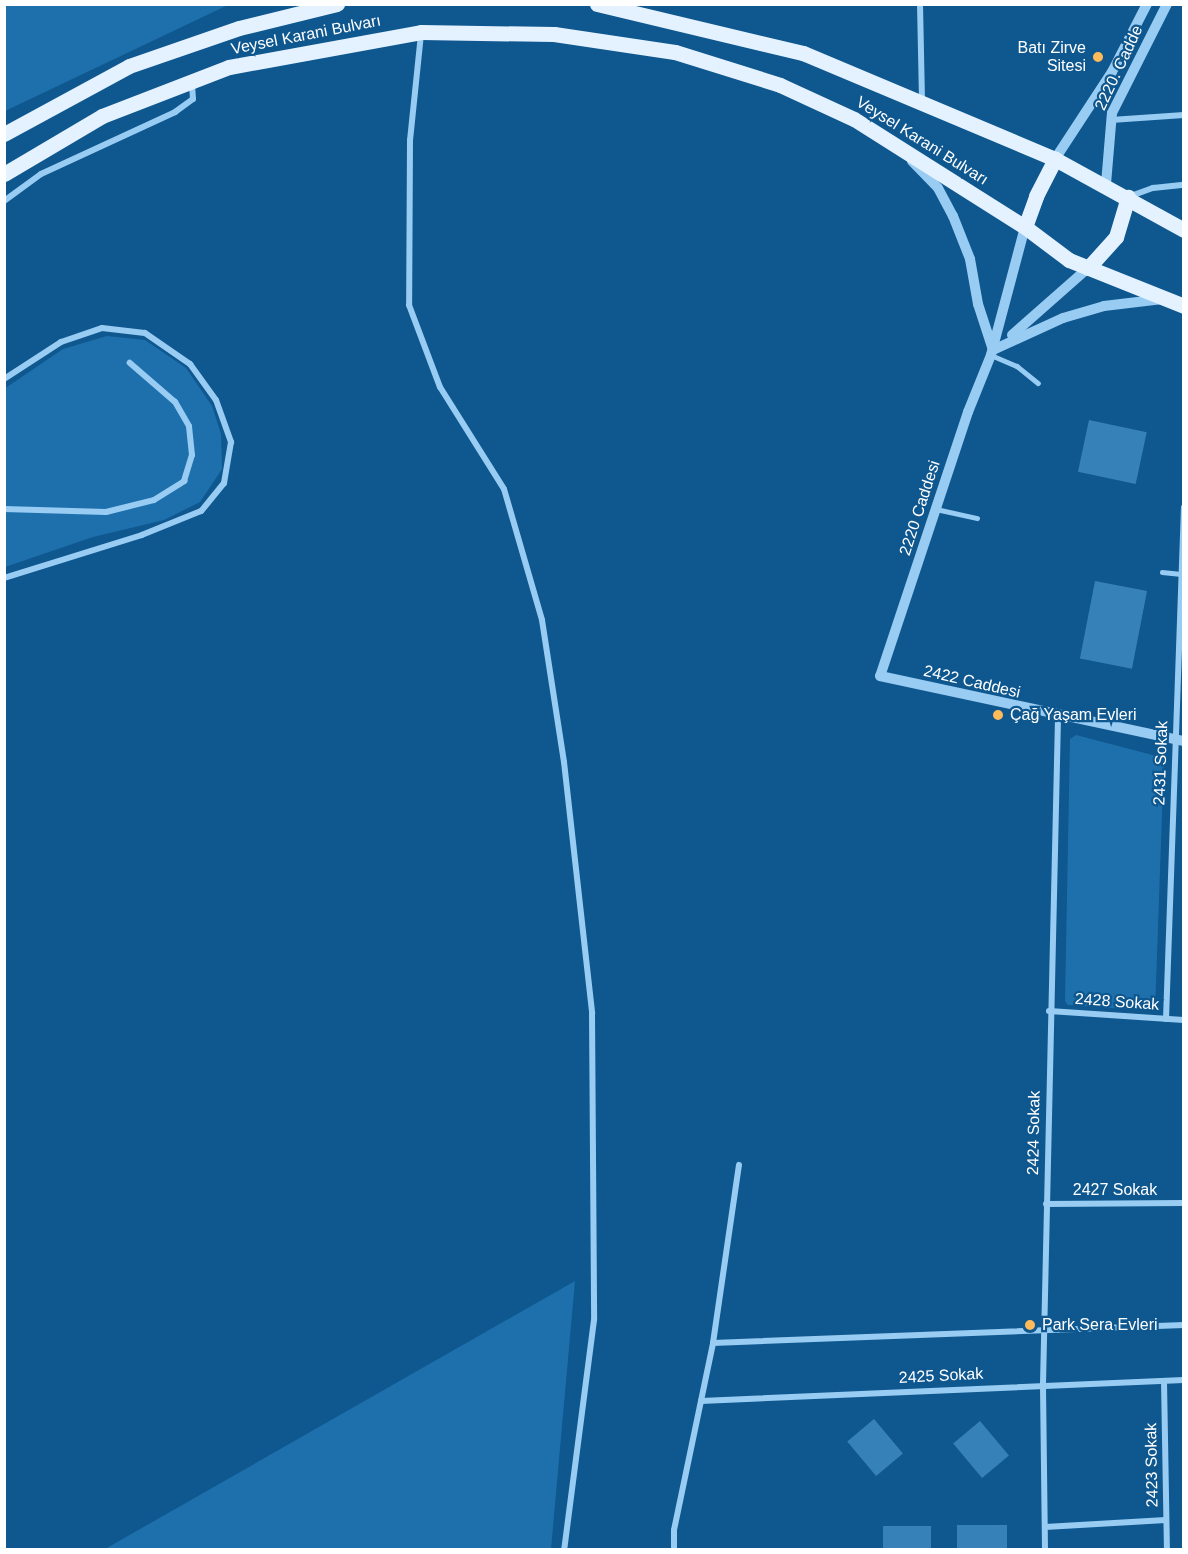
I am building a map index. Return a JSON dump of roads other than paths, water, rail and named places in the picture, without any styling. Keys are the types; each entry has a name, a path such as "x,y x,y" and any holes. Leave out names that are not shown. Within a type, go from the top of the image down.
{"main road":[{"name":"Veysel Karani Bulvarı","path":"4,134 129,66 239,28 337,4"},
{"name":"Veysel Karani Bulvarı","path":"597,4 803,53 1055,159 1106,184 1184,230"},
{"name":"Veysel Karani Bulvarı","path":"4,174 102,116 229,67 421,32 554,34 675,52 780,85 854,118 1025,227 1047,246 1088,268 1184,306"},
{"path":"1025,227 1035,196 1055,159"},
{"path":"1088,268 1116,237 1128,197"}],"street":[{"path":"920,4 922,104"},
{"name":"2220. Cadde","path":"1055,159 1112,72 1147,4"},
{"name":"2220. Cadde","path":"1106,184 1110,120 1167,4"},
{"path":"421,32 410,140 409,305 440,387 504,489 542,620 564,762 592,1013 594,1320 564,1550"},
{"path":"4,201 41,174 175,112 193,99 192,80"},
{"path":"1110,120 1184,115"},
{"path":"901,149 938,188 953,216 970,259 978,304 992,352 1063,318 1104,306 1166,299"},
{"path":"1128,197 1153,188 1184,185"},
{"name":"2220 Caddesi","path":"880,676 992,352 1025,227"},
{"name":"2220 Caddesi","path":"992,352 1088,268"},
{"path":"4,380 61,342 102,328 145,333 190,364 216,400 231,442 224,483 201,511 142,535 4,578"},
{"path":"4,509 106,512 154,500 184,482 192,455 189,426 175,402 130,363"},
{"name":"2431 Sokak","path":"1166,1019 1180,740 1181,574 1184,507"},
{"name":"2422 Caddesi","path":"880,676 1058,716 1180,740"},
{"name":"2424 Sokak","path":"1045,1550 1043,1384 1049,1011 1058,716"},
{"name":"2428 Sokak","path":"1049,1011 1184,1020"},
{"path":"674,1550 674,1530 713,1343 739,1165"},
{"name":"2427 Sokak","path":"1046,1204 1184,1203"},
{"path":"713,1343 1184,1324"},
{"name":"2425 Sokak","path":"701,1401 1043,1384 1184,1380"},
{"name":"2423 Sokak","path":"1164,1381 1167,1550"},
{"path":"1045,1527 1166,1520"}],"lane":[{"path":"992,352 1017,366 1038,383"},
{"path":"936,509 977,519"},
{"path":"1162,572 1181,574"}],"place":[{"name":"Batı Zirve Sitesi","path":"1098,57"},
{"name":"Çağ Yaşam Evleri","path":"998,715"},
{"name":"Park Sera Evleri","path":"1030,1325"}]}
